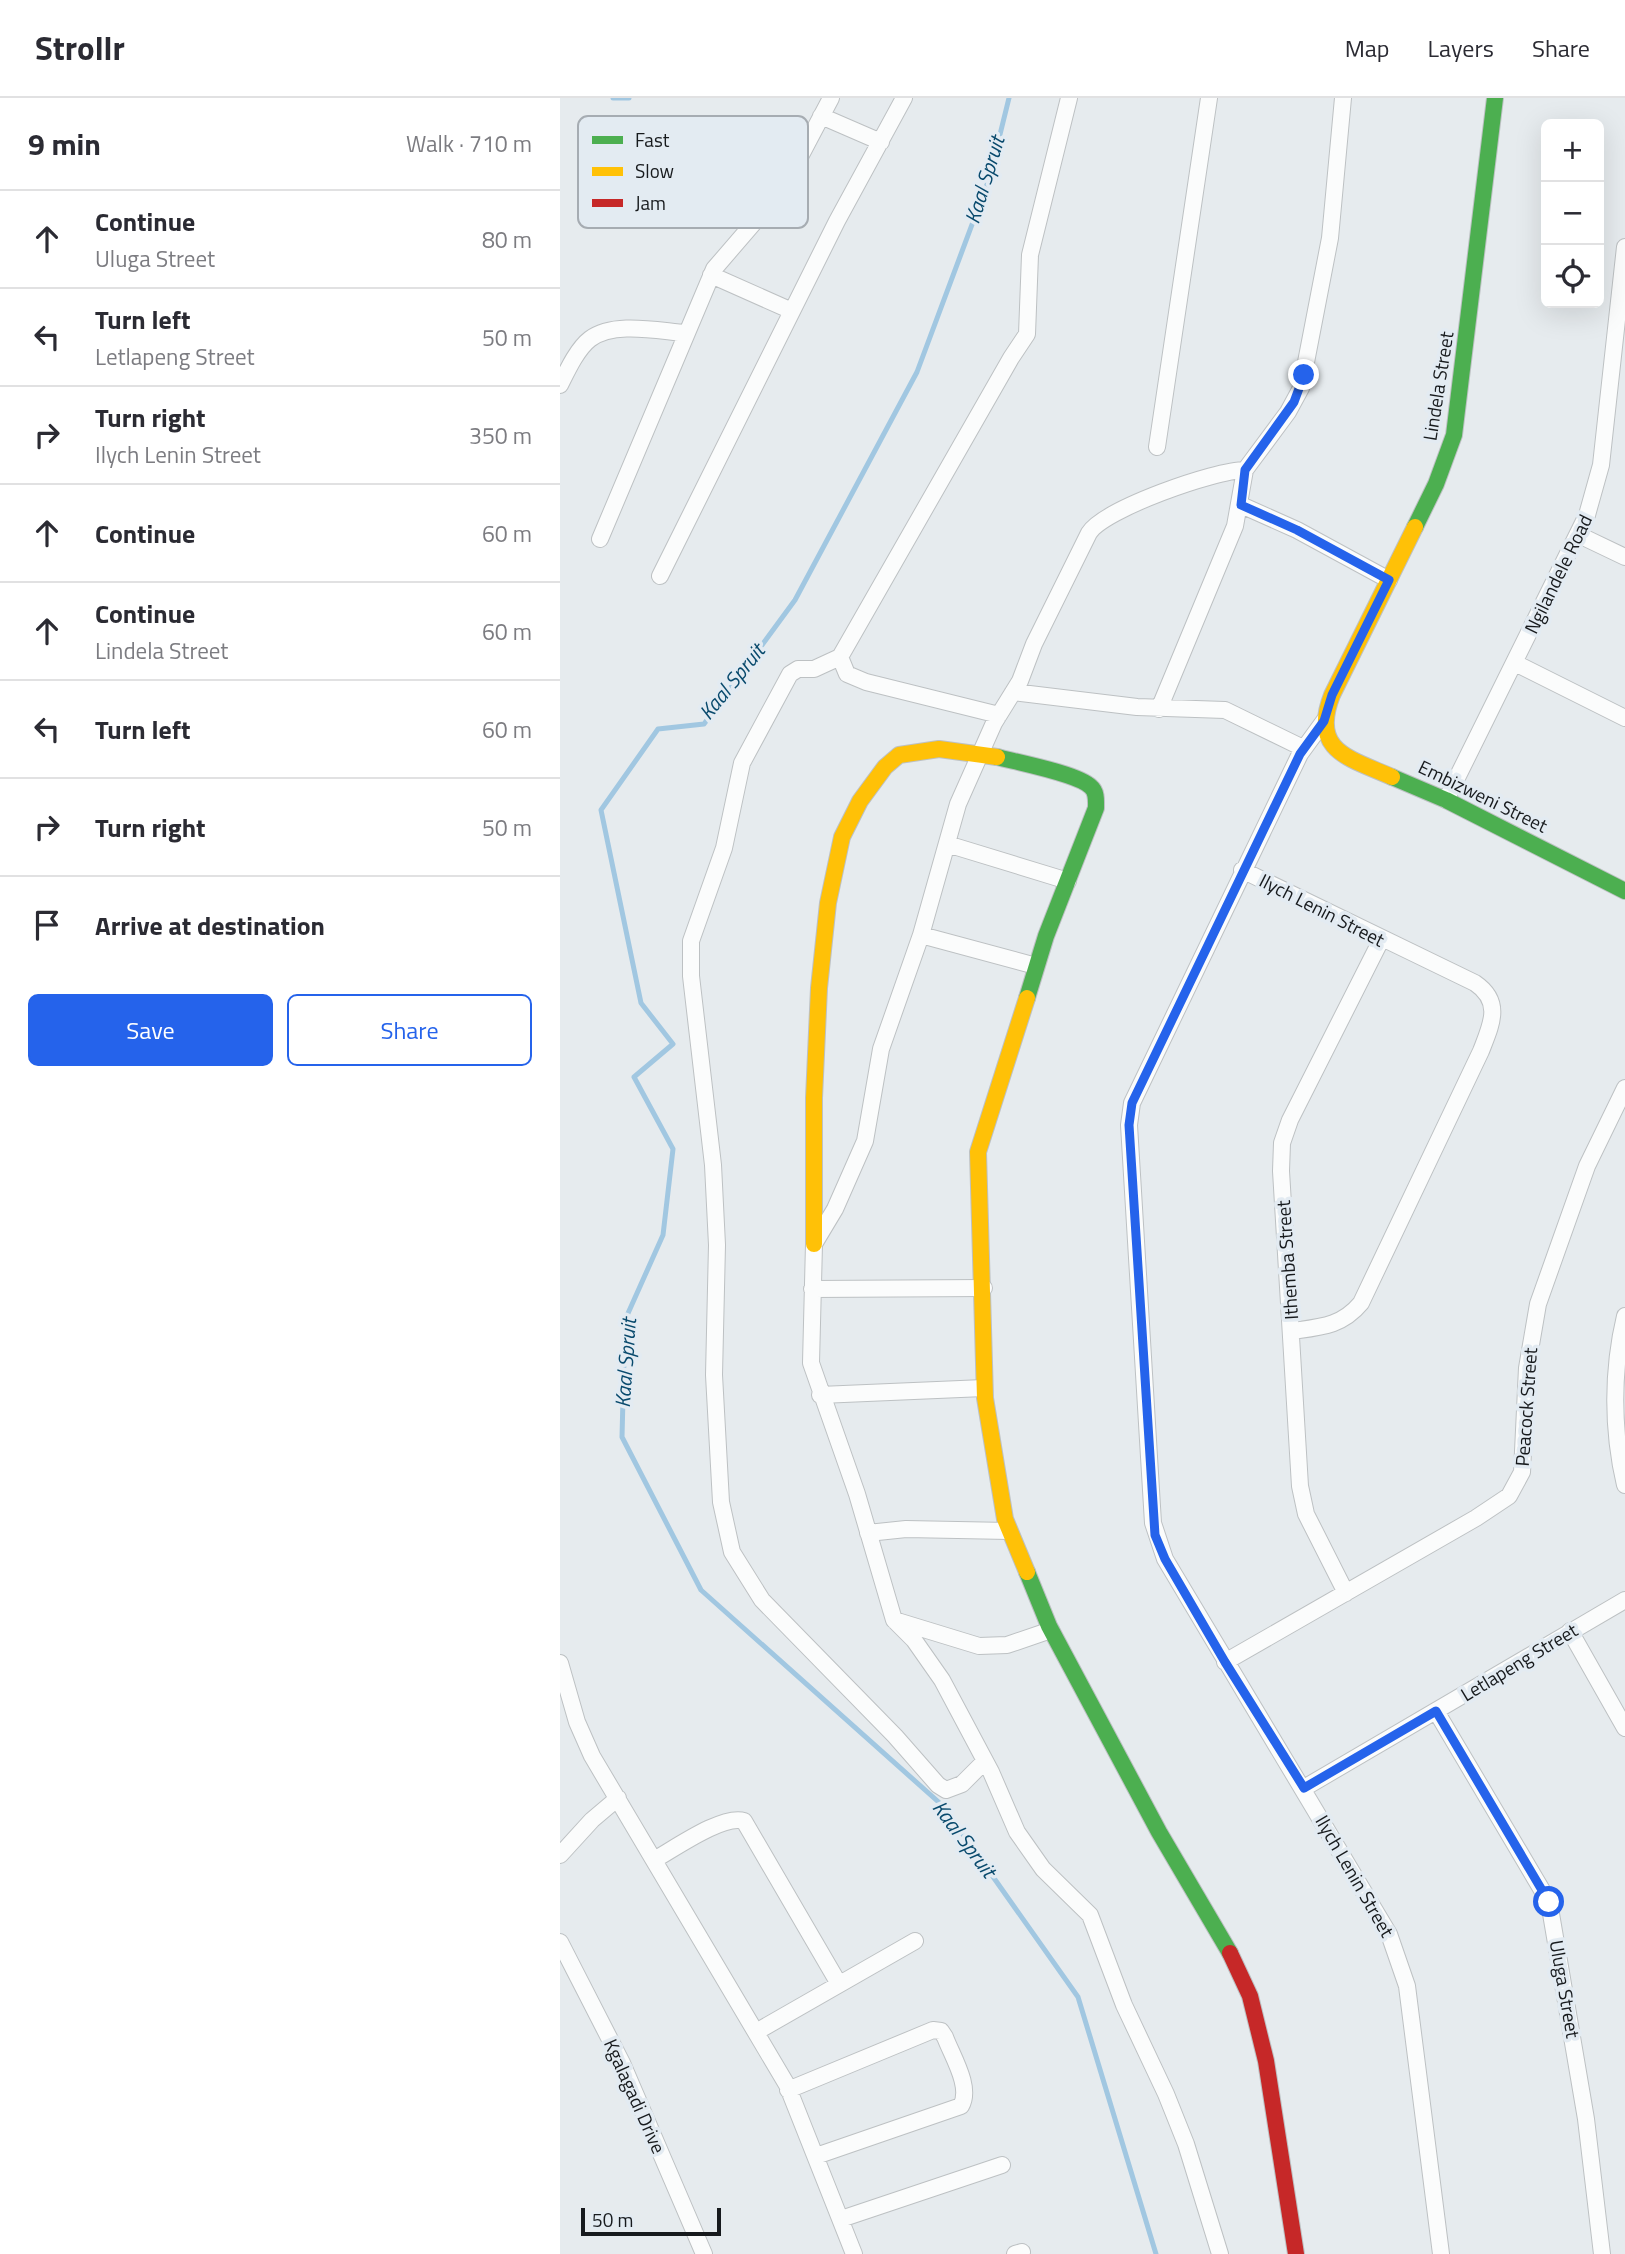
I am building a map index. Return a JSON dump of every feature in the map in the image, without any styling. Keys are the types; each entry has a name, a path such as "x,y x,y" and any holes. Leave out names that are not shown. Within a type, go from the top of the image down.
{"street":[{"path":"808,141 831,98"},
{"path":"660,576 792,311 904,98"},
{"path":"985,1761 956,1788 946,1790 938,1784 762,1600 732,1552 721,1502 714,1376 717,1245 713,1165 691,976 691,941 724,848 738,777 756,736 790,674 798,669 814,668 840,657 1011,358 1024,342 1029,319 1030,255 1069,98"},
{"path":"1157,447 1209,98"},
{"path":"1159,709 1205,602 1241,505 1245,470 1288,412 1301,388 1330,237 1343,98"},
{"name":"Lindela Street","path":"1325,729 1332,695 1436,484 1454,435 1495,98"},
{"path":"821,116 881,142"},
{"path":"600,539 711,275 749,228"},
{"name":"Ngilandele Road","path":"1446,800 1587,515 1601,465 1625,247"},
{"path":"711,275 792,311"},
{"path":"560,385 580,350 599,334 624,329 686,333"},
{"path":"814,1244 835,1209 860,1153 881,1049 921,935 962,792 979,753 1013,692 1042,626 1097,523 1120,510 1203,478 1223,471 1245,470"},
{"path":"1241,505 1297,530 1389,580"},
{"path":"1579,535 1625,557"},
{"path":"840,657 848,674 866,682 999,715"},
{"path":"1514,663 1625,718"},
{"path":"1013,692 1159,709 1225,710 1303,748"},
{"path":"1242,870 1303,748 1325,729"},
{"name":"Embizweni Street","path":"1325,729 1332,747 1347,757 1446,800 1625,891"},
{"path":"1220,2254 1186,2144 1166,2094 1124,2005 1096,1927 1087,1911 1043,1869 1014,1827 985,1761 942,1680 914,1640 894,1620 811,1363 814,1244 812,1142 817,997 827,906 842,838 854,810 881,771 896,757 919,750 979,753 1083,782 1093,788 1096,808 1036,966 978,1152 984,1288 984,1388 995,1466 1009,1531 1051,1630 1153,1821 1228,1949 1250,1996 1266,2061 1296,2254"},
{"path":"947,844 1068,881"},
{"name":"Ilych Lenin Street","path":"1292,1331 1336,1324 1346,1319 1361,1303 1494,1018 1491,1000 1480,987 1242,870 1136,1091 1129,1125 1155,1535 1165,1559 1225,1662 1304,1788 1390,1934 1405,1973 1441,2254"},
{"path":"921,935 1036,966"},
{"name":"Ithemba Street","path":"1346,1593 1302,1500 1282,1195 1283,1137 1381,940"},
{"name":"Peacock Street","path":"1225,1662 1499,1503 1520,1480 1525,1458 1527,1368 1538,1304 1587,1166 1625,1088"},
{"path":"812,1289 984,1288"},
{"path":"1625,1316 1615,1388 1617,1434 1625,1485"},
{"path":"820,1395 984,1388"},
{"path":"868,1533 906,1529 1009,1531"},
{"name":"Letlapeng Street","path":"1304,1788 1625,1600"},
{"path":"894,1620 979,1646 1007,1645 1051,1630"},
{"path":"1570,1631 1625,1728"},
{"path":"560,1663 583,1736 788,2090 854,2254"},
{"name":"Uluga Street","path":"1436,1711 1521,1851 1550,1905 1586,2119 1602,2254"},
{"path":"560,1855 592,1820 618,1798"},
{"path":"654,1860 720,1824 738,1819 744,1821 839,1984"},
{"path":"756,2032 915,1941"},
{"name":"Kgalagadi Drive","path":"560,1942 622,2063 704,2254"},
{"path":"788,2090 933,2031 941,2031 945,2037 963,2085 964,2099 961,2106 816,2156"},
{"path":"841,2219 1002,2165"}],"waterway":[{"path":"613,98 629,98"},
{"name":"Kaal Spruit","path":"1009,98 989,179 917,372 795,600 704,724 658,729 601,810 641,1003 673,1044 634,1077 673,1149 663,1235 625,1320 622,1437 701,1590 943,1806 1078,1997 1156,2254"}],"traffic: fast":[{"path":"1415,527 1436,484 1454,435 1495,98"},
{"path":"997,757 1047,769 1084,782 1091,787 1096,797 1096,808 1046,936 1027,998"},
{"path":"1392,777 1446,800 1625,891"},
{"path":"1027,1572 1049,1626 1159,1832 1230,1953"}],"traffic: slow":[{"path":"1392,777 1361,764 1338,750 1330,741 1326,729 1326,714 1332,695 1415,527"},
{"path":"814,1244 814,1098 819,988 828,903 842,837 860,801 885,767 899,755 939,749 997,757"},
{"path":"1027,998 978,1152 985,1398 1005,1519 1027,1572"}],"traffic: jam":[{"path":"1230,1953 1250,1996 1266,2061 1296,2254"}],"route":[{"path":"1304,375 1301,388 1288,412 1245,470 1241,505 1297,530 1389,580 1332,695 1324,721 1303,748 1242,870 1132,1103 1129,1125 1153,1523 1165,1559 1225,1662 1304,1788 1436,1711 1549,1902"}]}
